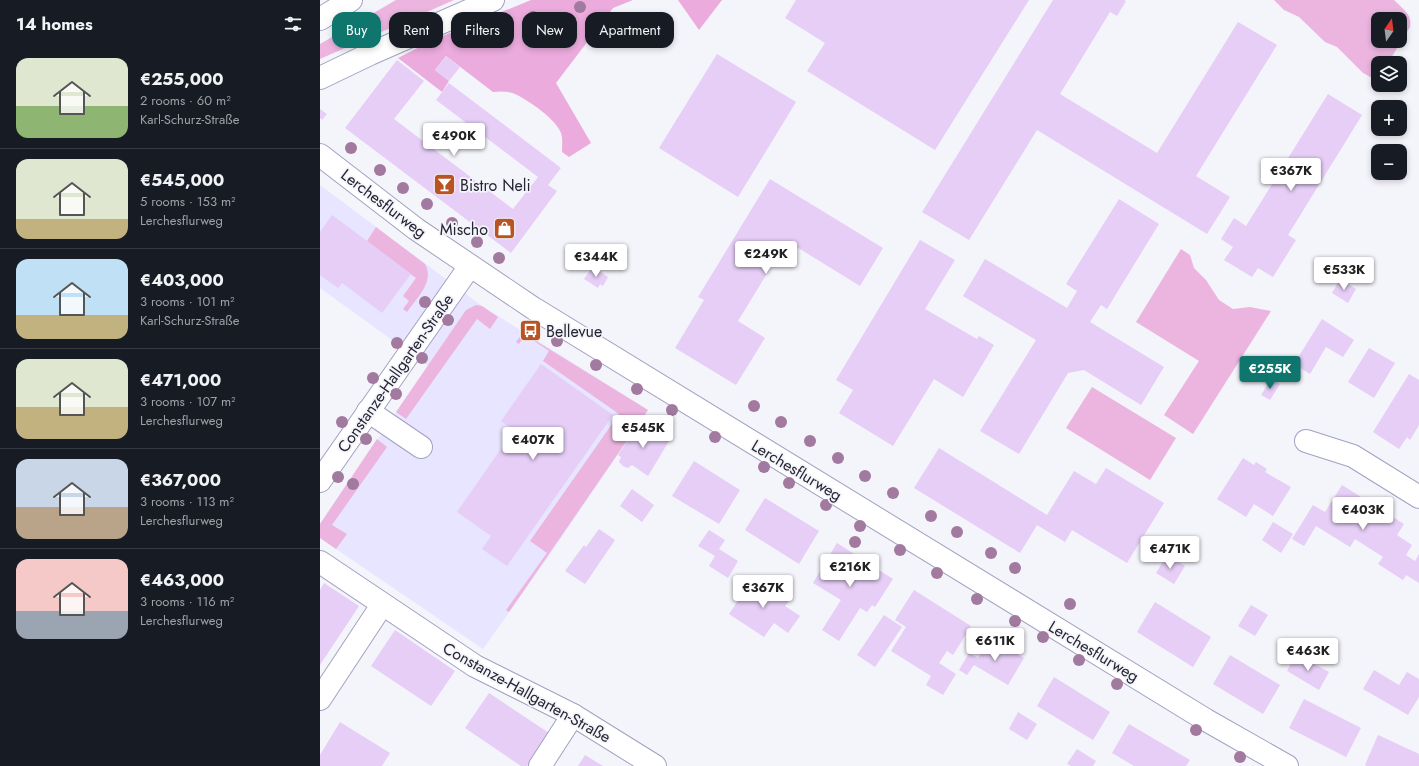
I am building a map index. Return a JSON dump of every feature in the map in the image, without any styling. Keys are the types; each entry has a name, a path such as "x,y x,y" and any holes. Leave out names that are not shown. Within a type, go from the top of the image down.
{"street":[{"path":"320,19 351,0"},
{"path":"320,78 370,54 493,0"},
{"name":"Lerchesflurweg","path":"320,155 416,229 533,308 1206,720 1287,766"},
{"name":"Constanze-Hallgarten-Straße","path":"320,481 470,266"},
{"path":"368,411 421,447"},
{"path":"1306,441 1353,456 1419,497"},
{"name":"Constanze-Hallgarten-Straße","path":"320,562 475,666 573,715 656,766"},
{"path":"320,699 382,605"},
{"path":"540,766 573,715"}],"shaded area":[{"path":"396,0 454,0 427,12 389,12 389,29 381,32 381,12 375,12"},
{"path":"531,0 633,0 613,8 610,12 585,12 585,45 556,83 591,143 569,157 562,152 561,133 554,122 541,110 521,97 502,91 493,92 446,56 435,70 449,81 442,92 398,58 417,48 443,48 443,36 451,33 451,48 514,48 514,12 502,12"},
{"path":"678,0 722,0 699,30"},
{"path":"1274,0 1394,0 1406,12 1371,12 1371,48 1397,48 1392,56 1371,56 1371,77 1363,73 1337,47 1325,42 1299,17 1284,10"},
{"path":"1407,14 1411,23 1407,32"},
{"path":"332,37 332,48 345,48 320,59 320,44"},
{"path":"320,185 482,306 648,410 544,563 483,649 320,538 320,524 428,366 320,288"},
{"path":"376,227 425,264 428,270 428,277 424,289 407,312 403,309 409,301 403,296 416,278 367,241"},
{"path":"1181,249 1190,255 1194,268 1206,280 1219,300 1233,309 1250,307 1271,311 1193,434 1164,415 1199,361 1136,322"},
{"path":"476,305 482,306 498,317 490,329 477,319 406,419 396,412 466,310"},
{"path":"523,333 648,410 509,612 506,610 547,553 530,541 619,414 543,361 549,351 525,335 519,344 516,342"},
{"path":"1092,387 1176,438 1150,480 1066,428"},
{"path":"377,439 387,447 332,525 347,534 336,549 320,538 320,524"}],"building":[{"path":"796,0 1029,0 935,150 807,71 825,43 785,18"},
{"path":"1053,0 1126,1 1117,16 1110,12 1060,94 1157,153 1238,22 1277,45 1196,176 1230,197 1207,234 1037,130 969,240 922,212"},
{"path":"717,54 796,102 738,197 659,148"},
{"path":"446,56 460,67 449,81 435,70"},
{"path":"397,60 424,81 394,119 513,209 538,177 436,100 449,83 561,168 548,185 557,191 511,253 345,128"},
{"path":"1328,94 1362,115 1288,235 1296,240 1273,277 1258,268 1252,277 1224,260 1233,247 1221,239 1234,218 1246,226"},
{"path":"320,109 327,114 322,120 320,118"},
{"path":"770,179 883,248 860,286 787,241 738,321 765,338 736,385 675,348 704,300 698,297"},
{"path":"1119,199 1159,224 1107,309 1101,305 1090,322 1164,367 1141,405 1084,370 1068,373 1019,454 980,431 1036,340 963,296 985,259 1067,308 1077,291 1066,284"},
{"path":"332,215 411,274 382,313 342,283 338,288 320,275 320,232"},
{"path":"920,240 955,260 925,309 977,339 979,336 994,345 963,397 934,379 893,446 839,413 853,390 836,380"},
{"path":"591,269 596,273 598,270 608,277 603,286 600,284 598,288 584,279"},
{"path":"1340,279 1356,289 1348,303 1332,293"},
{"path":"1322,319 1354,340 1343,357 1326,347 1310,374 1294,364"},
{"path":"1369,348 1395,363 1374,398 1348,382"},
{"path":"541,364 613,415 507,566 482,549 491,536 457,512 514,430 501,421"},
{"path":"1409,374 1419,380 1419,425 1410,440 1407,437 1399,449 1373,432"},
{"path":"1271,379 1280,384 1270,400 1261,395"},
{"path":"640,422 669,441 648,476 632,465 628,468 619,462 621,457 618,455"},
{"path":"939,448 1047,515 1074,471 1096,484 1106,468 1164,503 1127,563 1072,530 1065,542 1037,525 1020,553 914,488"},
{"path":"1243,458 1254,465 1256,462 1267,469 1265,472 1291,487 1273,516 1254,504 1246,517 1217,499"},
{"path":"694,461 740,490 719,524 672,496"},
{"path":"1342,485 1404,524 1397,535 1412,545 1406,555 1415,561 1419,554 1419,583 1406,575 1403,580 1378,564 1383,557 1355,539 1350,547 1316,526 1304,546 1292,539 1313,505 1325,512"},
{"path":"632,489 654,505 642,522 620,506"},
{"path":"765,498 819,531 799,564 745,530"},
{"path":"1273,522 1293,534 1281,553 1262,540"},
{"path":"599,529 615,540 585,584 565,571 584,545 586,547"},
{"path":"709,530 725,540 719,549 738,561 728,578 709,566 715,556 698,546"},
{"path":"837,543 893,579 875,607 872,605 867,612 860,608 839,641 822,630 841,600 813,583"},
{"path":"1167,555 1185,566 1174,584 1156,573"},
{"path":"754,577 789,601 785,606 800,616 788,633 774,623 764,637 729,614"},
{"path":"324,583 359,606 320,665 320,590"},
{"path":"914,590 971,626 953,655 947,651 939,663 956,674 943,695 926,685 931,676 891,651 906,627 895,620"},
{"path":"1155,602 1211,637 1193,667 1137,632"},
{"path":"1251,605 1268,615 1255,636 1238,626"},
{"path":"884,615 902,627 875,667 857,655"},
{"path":"395,630 455,671 431,706 371,666"},
{"path":"990,638 1024,658 1008,685 974,665 967,675 959,670 969,653 978,658"},
{"path":"1296,654 1329,672 1319,690 1287,671"},
{"path":"1230,655 1280,685 1263,714 1213,684"},
{"path":"1374,670 1399,685 1407,672 1419,679 1419,697 1408,715 1363,689"},
{"path":"1054,677 1110,712 1093,740 1037,706"},
{"path":"489,693 549,733 527,766 521,766 465,728"},
{"path":"1304,699 1361,728 1346,757 1289,728"},
{"path":"1018,712 1037,724 1027,740 1009,729"},
{"path":"340,722 390,753 382,766 320,766 320,755"},
{"path":"1129,724 1190,760 1186,766 1134,766 1112,753"},
{"path":"1378,735 1419,754 1419,766 1365,765"},
{"path":"1077,749 1096,761 1093,766 1071,766 1067,764"},
{"path":"585,755 603,766 578,766"}],"place":[{"name":"Bistro Neli","path":"444,185"},
{"name":"Mischo","path":"504,229"},
{"name":"Bellevue","path":"530,331"}]}
